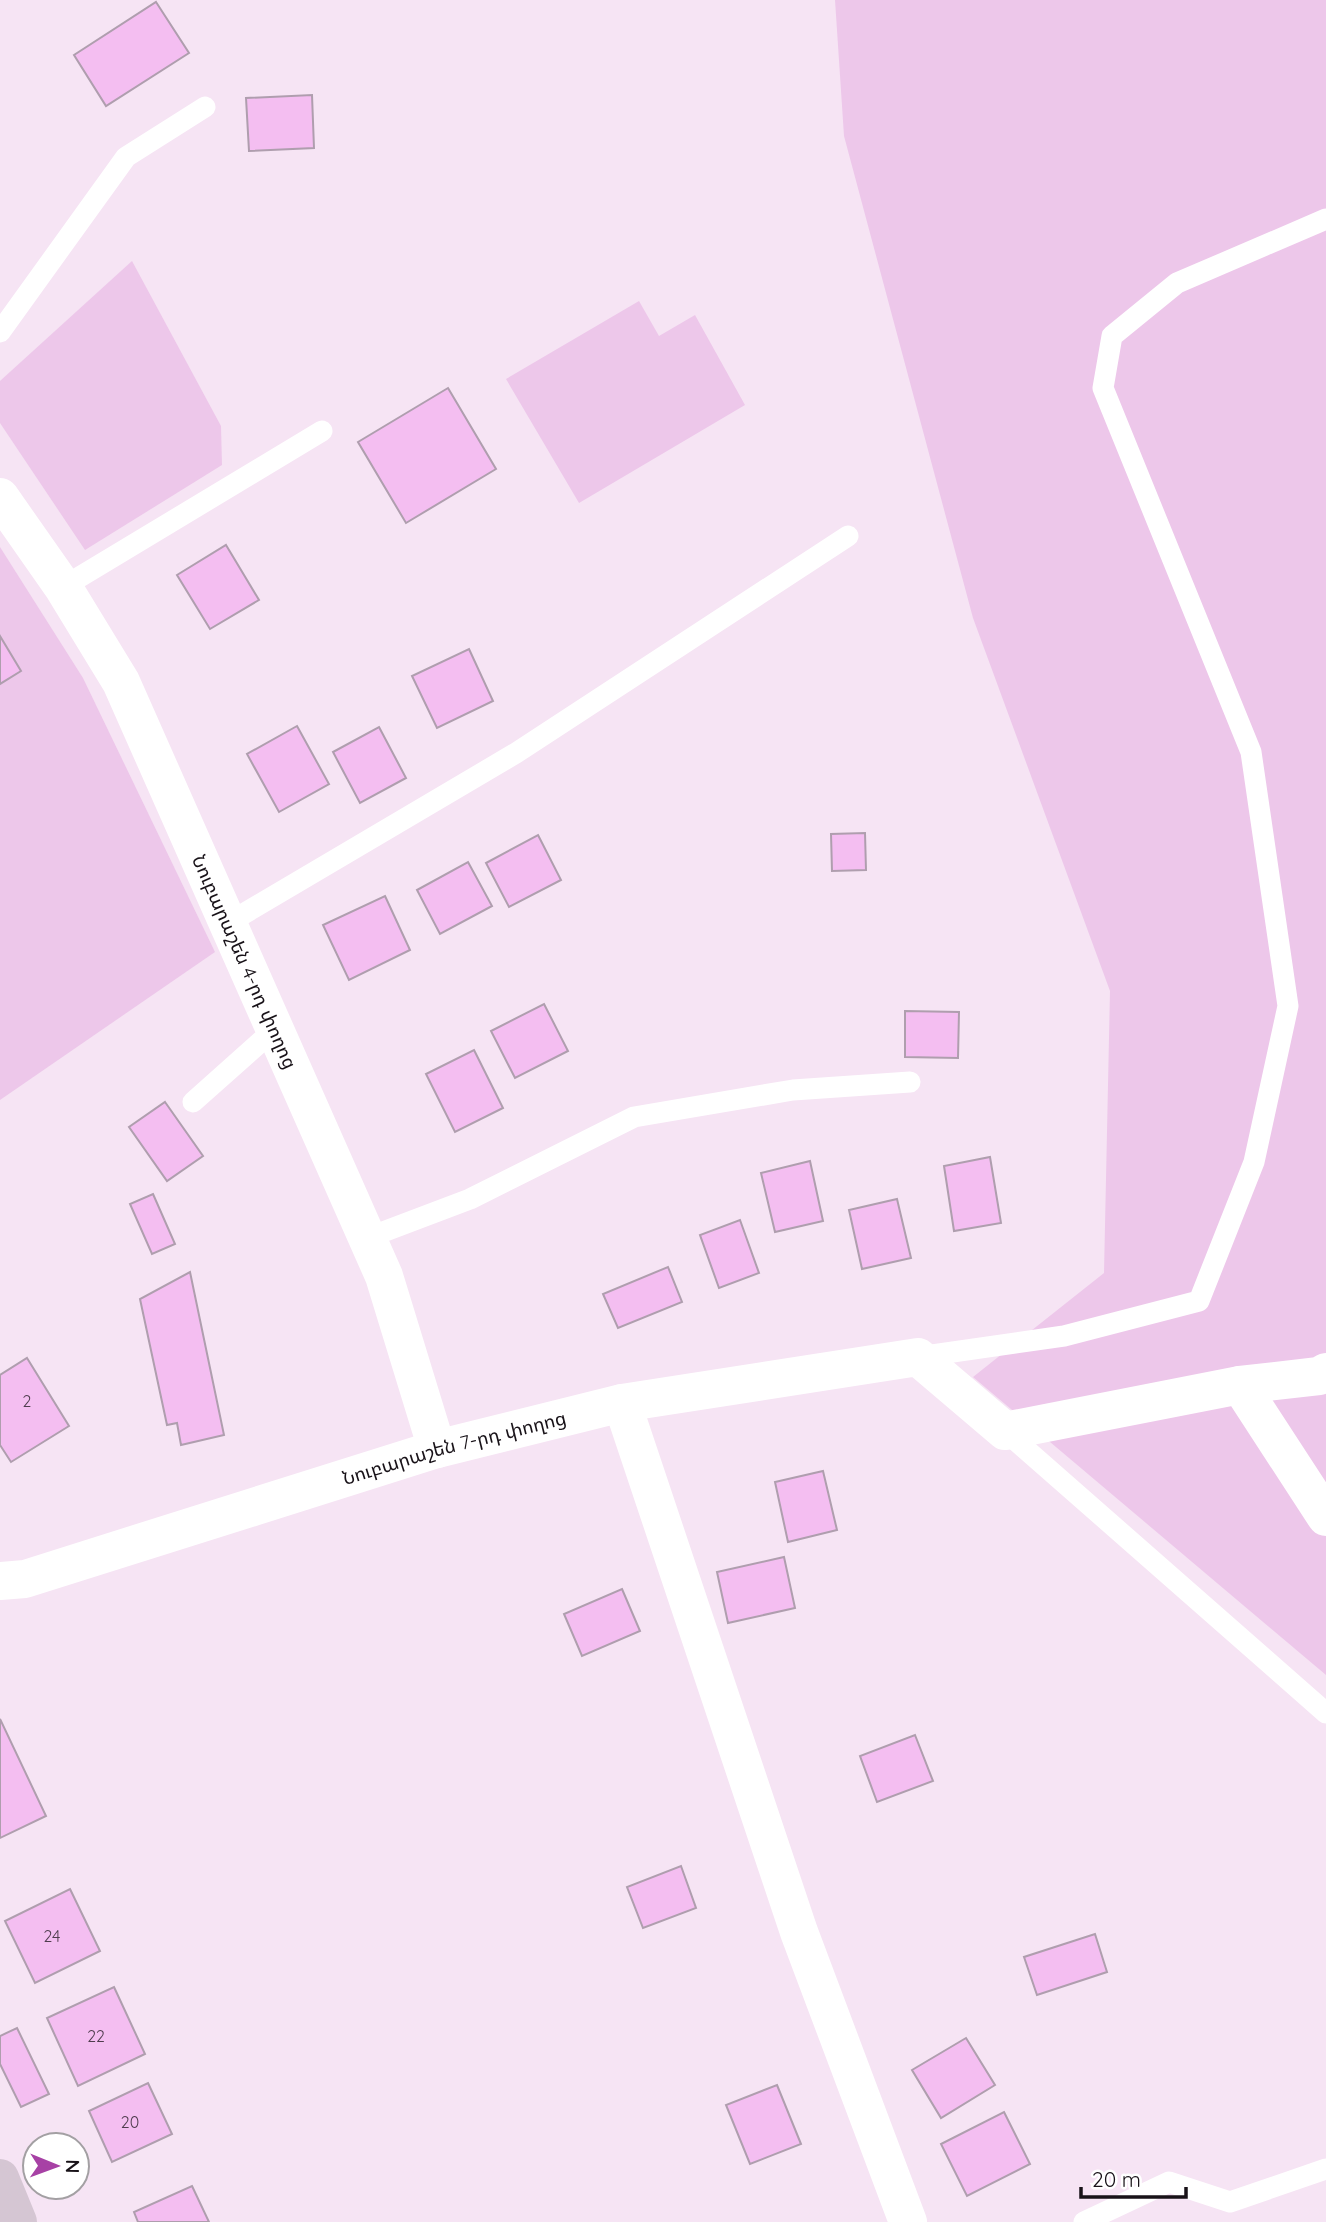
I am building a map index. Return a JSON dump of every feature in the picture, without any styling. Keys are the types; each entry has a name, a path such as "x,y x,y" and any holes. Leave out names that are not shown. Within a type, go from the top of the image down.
{"main road":[{"path":"0,2178 18,2222"}],"street":[{"name":"Նուբարաշեն 4-րդ փողոց","path":"0,497 63,587 121,682 384,1276 437,1449"},
{"name":"Նուբարաշեն 7-րդ փողոց","path":"0,1581 25,1579 437,1449 622,1403 918,1357"},
{"path":"918,1357 1005,1431 1240,1385 1319,1376 1326,1372"},
{"path":"1240,1385 1326,1517"},
{"path":"622,1403 799,1932 908,2222"}],"lane":[{"path":"0,332 126,157 205,107"},
{"path":"918,1357 1064,1336 1199,1301 1254,1162 1288,1006 1251,752 1103,388 1112,336 1177,283 1326,219"},
{"path":"63,587 321,430"},
{"path":"228,923 516,753 848,536"},
{"path":"192,1102 275,1029"},
{"path":"367,1238 470,1199 634,1117 793,1090 909,1082"},
{"path":"1005,1431 1326,1713"},
{"path":"1084,2222 1170,2182 1230,2202 1326,2169"}],"shaded area":[{"path":"835,0 1326,0 1326,1675 973,1377 1104,1273 1110,991 973,618 844,136"},
{"path":"132,261 221,426 222,465 85,550 0,423 0,381"},
{"path":"639,301 659,336 695,315 745,405 579,503 506,379"},
{"path":"0,547 83,678 215,952 0,1100"}],"building":[{"path":"156,2 189,53 106,106 74,55"},
{"path":"312,95 314,148 249,151 246,98"},
{"path":"448,388 496,469 406,523 358,442"},
{"path":"226,545 259,600 210,629 177,575"},
{"path":"0,636 21,671 0,684"},
{"path":"469,649 493,701 437,728 412,676"},
{"path":"297,726 329,784 279,812 247,754"},
{"path":"379,727 406,778 360,803 333,752"},
{"path":"865,833 866,870 832,871 831,834"},
{"path":"538,835 561,880 509,907 486,863"},
{"path":"468,862 492,906 440,934 417,890"},
{"path":"385,896 410,950 349,980 323,925"},
{"path":"544,1004 568,1051 515,1078 491,1031"},
{"path":"905,1011 959,1012 958,1058 905,1057"},
{"path":"474,1050 503,1108 455,1132 426,1074"},
{"path":"165,1102 203,1156 167,1181 129,1127"},
{"path":"990,1157 1001,1223 954,1231 944,1166"},
{"path":"810,1161 823,1221 775,1232 761,1173"},
{"path":"153,1194 175,1244 152,1254 130,1204"},
{"path":"897,1199 911,1258 862,1269 849,1210"},
{"path":"740,1220 759,1273 719,1288 700,1235"},
{"path":"668,1267 682,1302 618,1328 603,1294"},
{"path":"190,1272 224,1435 181,1445 177,1423 167,1425 140,1299"},
{"path":"27,1358 69,1426 11,1462 0,1445 0,1375"},
{"path":"823,1471 837,1530 788,1542 775,1482"},
{"path":"784,1557 795,1608 728,1623 717,1572"},
{"path":"622,1589 640,1631 582,1656 564,1614"},
{"path":"0,1719 46,1816 0,1838"},
{"path":"915,1735 933,1781 877,1802 860,1756"},
{"path":"681,1866 696,1908 643,1928 627,1887"},
{"path":"70,1889 100,1951 35,1983 5,1921"},
{"path":"1095,1934 1107,1972 1037,1995 1024,1957"},
{"path":"114,1987 145,2054 78,2086 47,2018"},
{"path":"17,2028 49,2094 21,2107 0,2064 0,2036"},
{"path":"966,2038 995,2085 941,2118 912,2070"},
{"path":"148,2083 172,2134 112,2162 89,2111"},
{"path":"777,2085 801,2144 750,2164 726,2105"},
{"path":"1004,2112 1030,2164 967,2196 941,2144"},
{"path":"192,2186 209,2222 138,2222 134,2212"}]}
